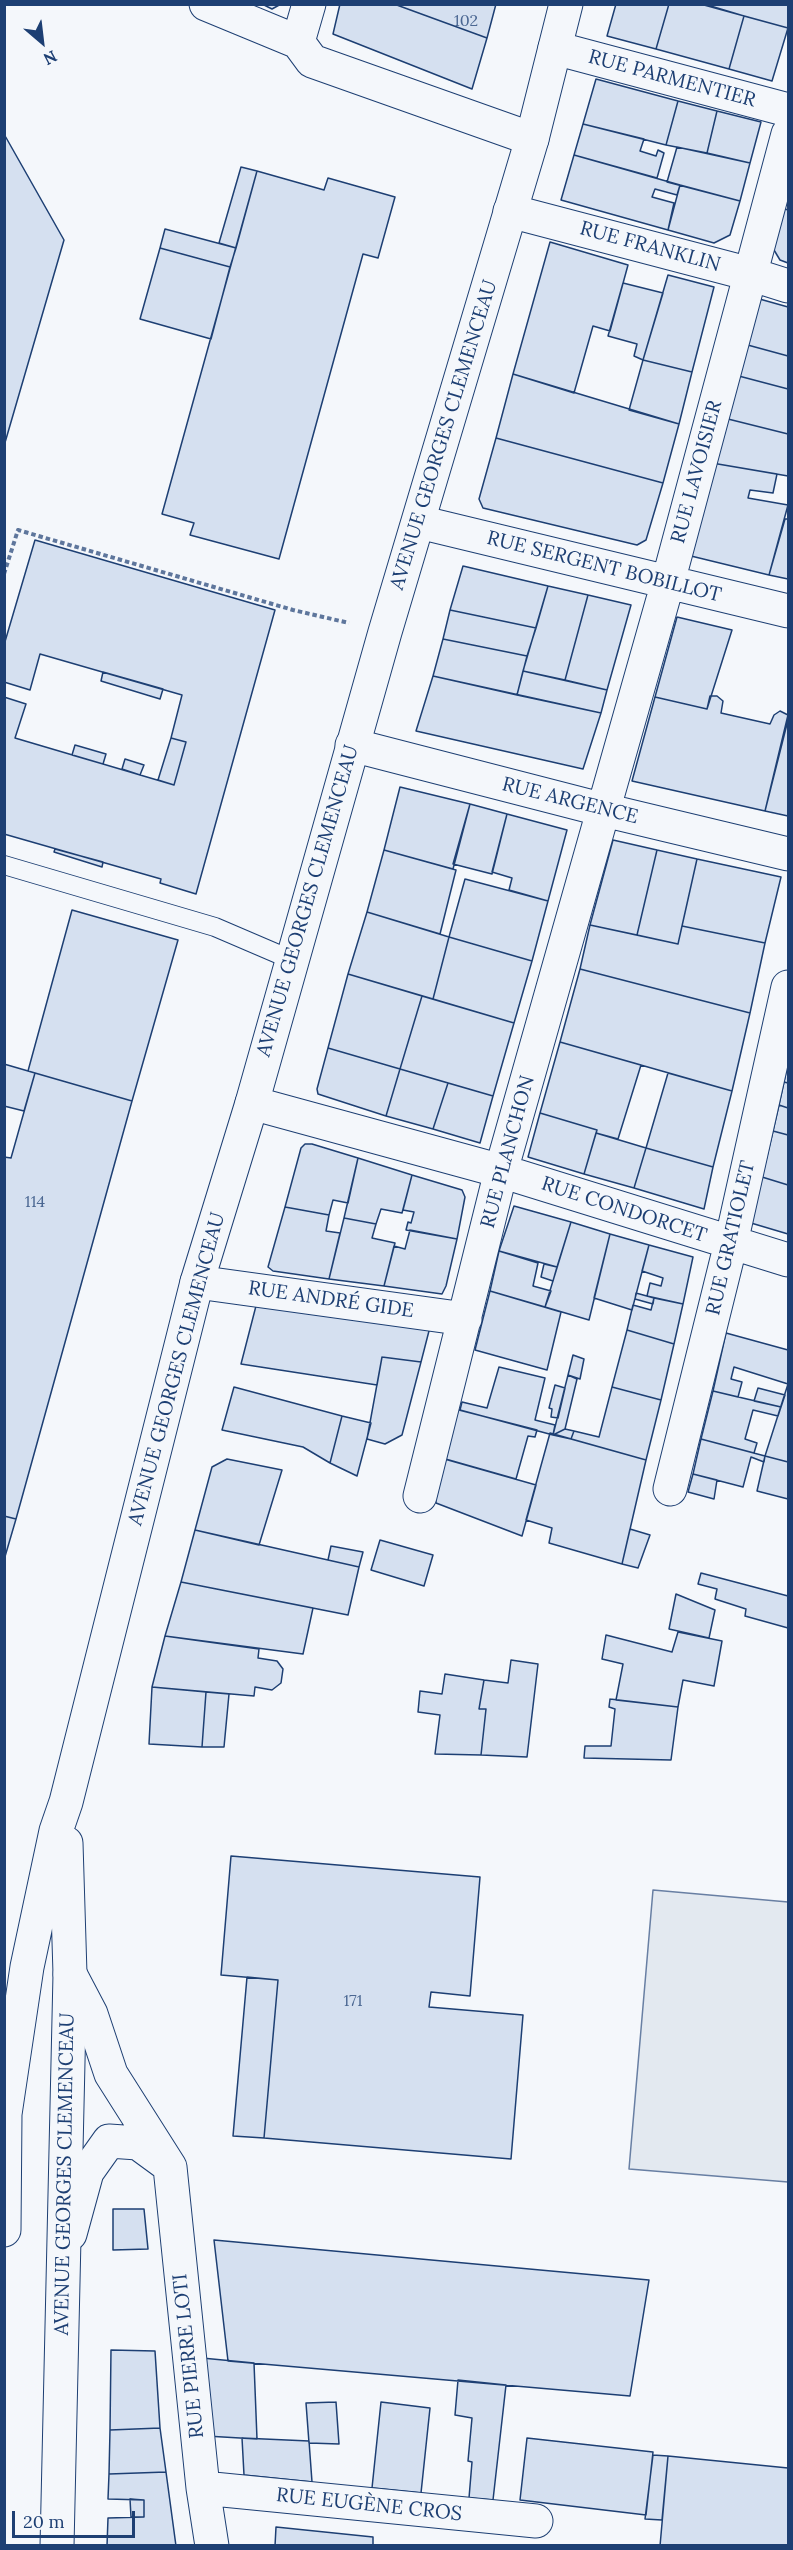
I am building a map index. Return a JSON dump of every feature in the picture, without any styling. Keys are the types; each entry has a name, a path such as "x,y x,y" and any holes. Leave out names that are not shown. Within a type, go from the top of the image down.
{"street":[{"path":"206,4 298,42 312,61 532,139"},
{"path":"298,42 309,4"},
{"name":"AVENUE GEORGES CLEMENCEAU","path":"4,2230 5,2114 27,1967 56,1831 66,1802 197,1282 252,1103 352,745 532,139 566,4"},
{"name":"RUE PARMENTIER","path":"555,48 789,110"},
{"name":"RUE LAVOISIER","path":"604,810 789,134"},
{"name":"RUE FRANKLIN","path":"510,211 789,286"},
{"name":"RUE SERGENT BOBILLOT","path":"419,522 789,611"},
{"name":"RUE ARGENCE","path":"352,745 604,810 789,854"},
{"name":"RUE PLANCHON","path":"420,1496 501,1171 604,810"},
{"name":"RUE GRATIOLET","path":"670,1489 789,987"},
{"name":"RUE CONDORCET","path":"252,1103 501,1171 789,1260"},
{"name":"RUE ANDRÉ GIDE","path":"197,1282 465,1319"},
{"name":"AVENUE GEORGES CLEMENCEAU","path":"57,2546 70,1974 66,1802"},
{"name":"RUE PIERRE LOTI","path":"70,1974 91,2013 111,2074 170,2167 203,2488 212,2546"},
{"path":"62,2262 87,2172 109,2141 138,2143 170,2167"},
{"name":"RUE EUGÈNE CROS","path":"203,2488 536,2521"}],"lane":[{"path":"4,865 215,927 292,960"}],"path":[{"path":"4,574 18,530 293,610 385,632"}],"shaded area":[{"path":"653,1890 788,1902 788,2182 629,2169"}],"building":[{"path":"262,4 281,4 272,9"},
{"path":"340,4 394,4 487,38 472,89 333,34"},
{"path":"394,4 496,4 487,38"},
{"path":"616,4 669,4 656,49 607,36"},
{"path":"669,4 704,4 744,16 729,69 656,49"},
{"path":"704,4 788,4 788,28 704,5"},
{"path":"744,16 788,28 772,81 729,69"},
{"path":"596,79 678,101 666,145 583,124"},
{"path":"678,101 717,111 707,153 666,145"},
{"path":"717,111 761,122 750,163 707,153"},
{"path":"583,124 644,139 640,151 656,156 658,150 664,153 657,178 574,155"},
{"path":"4,134 64,240 4,446"},
{"path":"677,147 750,163 740,201 667,182"},
{"path":"574,155 680,185 677,195 655,189 652,197 674,203 668,230 561,200"},
{"path":"241,167 257,171 236,248 219,243"},
{"path":"257,171 324,190 328,178 395,197 378,258 363,254 279,559 190,535 194,523 162,514"},
{"path":"680,185 740,201 730,235 714,243 668,230"},
{"path":"782,208 788,210 788,263 780,260 771,245"},
{"path":"165,229 236,248 230,267 160,248"},
{"path":"550,242 628,265 610,331 593,326 574,393 513,374"},
{"path":"160,248 230,267 211,339 140,319"},
{"path":"668,275 714,287 692,372 643,360"},
{"path":"623,283 663,293 643,360 634,356 637,344 608,336"},
{"path":"756,298 788,307 788,356 744,344"},
{"path":"744,344 788,356 788,389 735,375"},
{"path":"643,360 692,372 679,424 629,410"},
{"path":"513,374 679,424 663,483 496,438"},
{"path":"735,375 788,389 788,434 724,418"},
{"path":"724,418 788,434 788,476 712,463"},
{"path":"496,438 663,483 646,540 637,545 483,508 479,499"},
{"path":"712,463 777,474 773,493 750,490 748,498 788,505 769,575 691,556"},
{"path":"785,519 788,519 788,579 769,575"},
{"path":"35,540 275,610 196,894 160,883 161,879 4,834 4,697 26,704 15,738 174,785 186,742 171,738 182,695 40,654 30,690 4,682 4,645"},
{"path":"463,566 548,586 536,628 450,610"},
{"path":"548,586 588,595 565,680 523,671"},
{"path":"588,595 631,605 607,690 565,680"},
{"path":"450,610 536,628 527,656 443,639"},
{"path":"677,617 732,630 707,709 655,697"},
{"path":"443,639 527,656 517,695 433,676"},
{"path":"523,671 607,690 601,713 517,695"},
{"path":"103,672 163,689 160,699 101,681"},
{"path":"433,676 601,713 583,769 416,731"},
{"path":"710,696 717,696 723,701 721,713 770,724 774,715 780,711 788,715 765,811 632,781 655,697 707,709"},
{"path":"788,720 788,816 765,811"},
{"path":"171,738 186,742 174,785 158,780"},
{"path":"75,745 106,754 103,764 72,755"},
{"path":"125,759 144,765 140,775 122,769"},
{"path":"400,787 470,804 453,869 384,850"},
{"path":"470,804 507,814 492,874 453,864"},
{"path":"507,814 567,830 548,901 509,890 512,878 492,872"},
{"path":"613,840 657,850 637,935 590,925"},
{"path":"55,849 103,862 102,867 54,852"},
{"path":"384,850 456,870 440,934 367,912"},
{"path":"657,850 697,859 678,944 637,935"},
{"path":"697,859 781,877 765,943 682,926"},
{"path":"465,879 548,901 532,961 449,937"},
{"path":"72,910 178,940 132,1101 28,1071"},
{"path":"367,912 449,937 433,999 348,974"},
{"path":"590,925 678,944 682,926 765,943 750,1013 580,969"},
{"path":"449,937 532,961 514,1023 433,999"},
{"path":"580,969 750,1013 732,1091 560,1042"},
{"path":"348,974 422,996 400,1069 328,1048"},
{"path":"422,996 514,1023 493,1096 400,1069"},
{"path":"560,1042 641,1065 618,1139 596,1133 597,1130 540,1113"},
{"path":"328,1048 400,1069 386,1116 318,1094 317,1089"},
{"path":"788,1063 788,1083 784,1082"},
{"path":"4,1064 35,1073 24,1111 4,1106"},
{"path":"400,1069 448,1083 433,1129 386,1116"},
{"path":"35,1073 132,1101 16,1519 4,1516 4,1157 11,1158"},
{"path":"668,1073 732,1091 713,1167 646,1148"},
{"path":"784,1082 788,1083 788,1108 779,1105"},
{"path":"448,1083 493,1096 480,1143 433,1129"},
{"path":"779,1105 788,1108 788,1135 773,1131"},
{"path":"540,1113 597,1130 584,1174 528,1157"},
{"path":"773,1131 788,1135 788,1185 762,1177"},
{"path":"596,1133 646,1148 634,1188 584,1174"},
{"path":"305,1144 358,1158 348,1203 333,1200 329,1215 285,1207 301,1148"},
{"path":"646,1148 713,1167 704,1209 634,1188"},
{"path":"358,1158 412,1175 402,1213 381,1209 376,1224 344,1218"},
{"path":"412,1175 462,1190 465,1197 457,1239 406,1230 414,1212 403,1210"},
{"path":"762,1177 788,1185 788,1234 751,1223"},
{"path":"514,1206 571,1222 557,1267 499,1251"},
{"path":"285,1207 329,1215 326,1231 340,1233 329,1279 273,1271 268,1267"},
{"path":"344,1218 376,1224 372,1238 395,1243 384,1286 329,1279"},
{"path":"571,1222 610,1234 589,1320 545,1307"},
{"path":"410,1230 457,1239 442,1294 384,1286 394,1246 405,1249"},
{"path":"610,1234 649,1245 632,1310 594,1298"},
{"path":"649,1245 693,1257 683,1304 647,1296 650,1283 661,1286 663,1278 642,1271"},
{"path":"499,1251 538,1263 533,1286 551,1291 545,1307 490,1291"},
{"path":"544,1264 557,1267 553,1281 541,1277"},
{"path":"490,1291 561,1312 547,1370 475,1350"},
{"path":"636,1293 654,1298 653,1304 635,1299"},
{"path":"654,1298 683,1304 674,1344 627,1330 633,1305 651,1310"},
{"path":"257,1302 430,1327 421,1362 382,1357 377,1385 241,1364"},
{"path":"627,1330 674,1344 661,1400 612,1387"},
{"path":"726,1333 788,1350 788,1384 734,1367 731,1379 742,1382 738,1397 713,1391"},
{"path":"573,1355 584,1359 580,1379 568,1375"},
{"path":"382,1357 421,1362 402,1435 385,1444 367,1439"},
{"path":"499,1367 545,1378 535,1420 555,1425 553,1435 460,1410 462,1402 487,1408"},
{"path":"568,1375 577,1379 565,1429 553,1435"},
{"path":"788,1384 788,1462 765,1456"},
{"path":"555,1385 565,1388 558,1418 551,1417 552,1409 549,1408"},
{"path":"234,1387 342,1416 330,1463 303,1447 222,1430"},
{"path":"612,1387 661,1400 646,1460 571,1439 574,1431 599,1437"},
{"path":"758,1388 785,1395 781,1407 754,1401"},
{"path":"713,1391 781,1407 778,1416 753,1410 745,1439 757,1443 754,1453 701,1439"},
{"path":"455,1409 537,1430 535,1437 528,1436 516,1479 442,1458"},
{"path":"342,1416 371,1423 357,1476 330,1463"},
{"path":"565,1429 574,1431 571,1439 553,1435"},
{"path":"550,1433 646,1460 622,1564 549,1543 552,1528 526,1520"},
{"path":"701,1439 765,1456 764,1462 751,1457 743,1487 693,1474"},
{"path":"765,1456 788,1462 788,1499 757,1491"},
{"path":"441,1458 536,1485 522,1536 436,1503 434,1483"},
{"path":"227,1459 282,1470 259,1545 195,1530 212,1467"},
{"path":"693,1474 717,1480 714,1499 688,1492"},
{"path":"4,1516 16,1519 4,1560"},
{"path":"630,1529 650,1535 638,1568 622,1564"},
{"path":"195,1530 359,1567 348,1615 181,1582"},
{"path":"380,1540 433,1555 424,1586 371,1570"},
{"path":"331,1546 363,1552 359,1567 328,1560"},
{"path":"701,1573 788,1596 788,1628 745,1616 746,1609 715,1599 717,1589 698,1584"},
{"path":"181,1582 313,1608 303,1654 165,1636"},
{"path":"676,1594 715,1610 709,1638 669,1629"},
{"path":"678,1632 722,1641 714,1686 683,1680 678,1707 616,1700 623,1664 602,1659 606,1635 672,1652"},
{"path":"165,1636 259,1649 258,1658 277,1661 283,1669 281,1683 272,1690 255,1687 254,1696 152,1687"},
{"path":"511,1660 538,1664 527,1757 481,1755 486,1709 479,1709 484,1680 508,1683"},
{"path":"445,1674 484,1680 479,1709 486,1709 481,1755 435,1754 440,1715 418,1712 420,1691 442,1694"},
{"path":"152,1687 206,1692 202,1747 149,1744"},
{"path":"206,1692 229,1694 224,1747 202,1747"},
{"path":"610,1699 678,1707 671,1760 584,1758 585,1746 611,1746 615,1709 609,1707"},
{"path":"231,1856 480,1877 470,1996 431,1992 429,2007 523,2015 511,2159 264,2138 278,1980 221,1975"},
{"path":"247,1977 278,1980 264,2138 233,2136"},
{"path":"113,2209 144,2209 148,2249 113,2250"},
{"path":"214,2240 649,2280 630,2396 228,2361"},
{"path":"111,2350 155,2351 160,2428 110,2430"},
{"path":"202,2358 254,2363 257,2439 206,2436"},
{"path":"458,2380 506,2385 493,2500 469,2498 472,2462 468,2461 472,2418 455,2415"},
{"path":"336,2402 339,2444 309,2443 306,2403"},
{"path":"381,2402 430,2408 421,2493 372,2488"},
{"path":"160,2428 166,2472 109,2474 110,2430"},
{"path":"242,2438 309,2441 312,2482 244,2475"},
{"path":"527,2438 653,2452 646,2515 520,2500"},
{"path":"653,2455 668,2456 662,2520 645,2519"},
{"path":"668,2456 788,2468 788,2546 660,2546"},
{"path":"166,2472 176,2546 107,2546 108,2518 144,2517 144,2500 108,2499 109,2474"},
{"path":"130,2499 144,2500 144,2517 131,2517"},
{"path":"276,2527 373,2537 373,2546 275,2546"}]}
